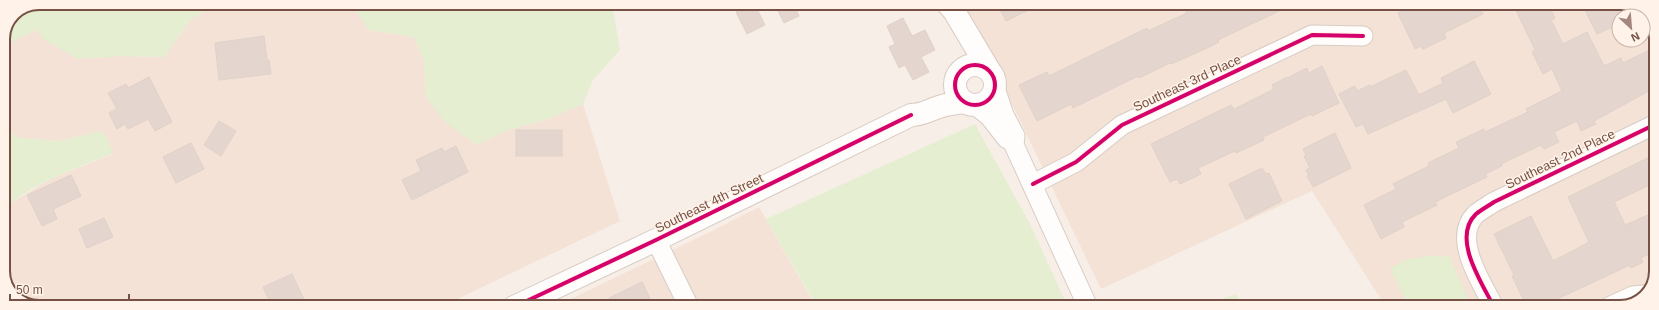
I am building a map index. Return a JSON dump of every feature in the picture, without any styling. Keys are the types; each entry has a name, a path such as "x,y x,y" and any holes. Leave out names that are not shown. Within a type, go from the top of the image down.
{"street":[{"path":"948,10 948,16 958,36 960,46 958,76 955,91 958,97 989,116 1008,141 1014,144"},
{"path":"953,10 992,79 1004,116 1015,136 1014,144 1085,300"},
{"name":"Southeast 3rd Place","path":"1033,184 1076,162 1122,125 1312,36 1363,36"},
{"path":"958,76 969,67 983,66 992,79 992,96 986,102 970,104"},
{"name":"Southeast 4th Street","path":"911,115 914,108 958,76"},
{"name":"Southeast 4th Street","path":"542,300 656,240 911,115 919,115 952,103 970,104"},
{"name":"Southeast 2nd Place","path":"1490,300 1466,248 1466,229 1475,215 1494,202 1649,127"},
{"path":"656,240 686,300"}],"shaded area":[{"path":"207,10 356,10 369,30 414,37 424,61 426,97 477,145 505,131 551,118 583,104 620,221 456,300 35,300 26,297 18,292 11,279 10,204 50,179 113,154 103,131 58,141 19,138 10,132 10,42 37,29 45,40 123,56 164,57 191,19"},
{"path":"964,10 1611,10 1611,48 1649,48 1649,275 1643,289 1631,298 1620,300 1382,300 1312,191 1101,289 996,71"},
{"path":"759,207 812,300 569,300"}],"green space":[{"path":"39,10 207,10 191,19 164,57 123,56 78,59 45,40 37,30 10,43 12,28 18,18 28,12"},
{"path":"356,10 613,10 620,50 593,80 583,104 551,118 505,131 477,145 445,122 426,97 424,61 414,37 369,30"},
{"path":"975,124 1030,224 1065,300 813,300 766,219"},
{"path":"103,131 114,153 54,177 25,193 10,205 10,132 19,138 58,141"},
{"path":"1428,256 1449,256 1469,300 1406,300 1390,269 1405,260"},
{"path":"1236,294 1239,300 1219,300"}],"building":[{"path":"740,10 758,10 765,25 747,34 736,12"},
{"path":"778,10 796,10 799,16 784,23"},
{"path":"1000,10 1029,10 1006,21"},
{"path":"1281,10 1218,40 1219,42 1205,49 1171,64 1170,63 1139,78 1138,76 1073,108 1071,104 1037,121 1019,85 1047,72 1049,76 1147,28 1148,31 1187,13 1186,11"},
{"path":"1404,10 1481,10 1483,14 1444,33 1446,38 1423,49 1421,46 1415,49 1398,13"},
{"path":"1516,10 1551,10 1555,18 1551,20 1563,44 1587,32 1604,66 1621,58 1623,63 1649,50 1649,91 1594,121 1596,124 1581,131 1577,121 1554,132 1559,142 1544,149 1541,145 1501,164 1502,166 1485,174 1487,177 1435,202 1437,205 1402,222 1404,227 1381,239 1364,205 1396,189 1393,184 1429,166 1428,163 1459,148 1456,142 1484,129 1485,132 1528,112 1526,109 1562,91 1552,69 1543,74 1532,52 1535,50"},
{"path":"1585,10 1611,10 1611,28 1597,34"},
{"path":"903,18 912,36 925,30 935,50 921,57 929,72 913,80 905,65 899,68 889,47 895,44 887,26"},
{"path":"264,36 267,60 269,60 271,74 219,80 215,43"},
{"path":"1474,61 1491,94 1453,113 1446,99 1368,134 1363,124 1356,127 1339,94 1355,86 1357,91 1370,85 1370,87 1406,70 1419,95 1443,83 1441,78"},
{"path":"1322,66 1339,103 1312,116 1311,114 1263,137 1264,140 1236,153 1235,151 1198,168 1201,174 1180,184 1177,179 1170,182 1151,144 1231,105 1234,109 1274,89 1272,85 1287,77 1307,68 1309,73"},
{"path":"149,77 172,122 155,131 148,119 128,129 125,124 117,129 109,113 117,109 108,93 126,84 128,88"},
{"path":"219,121 236,131 221,156 204,145"},
{"path":"516,130 562,130 562,156 516,156"},
{"path":"1335,133 1351,168 1313,187 1307,176 1309,175 1306,170 1310,168 1304,156 1306,155 1303,149"},
{"path":"191,143 204,169 176,183 163,157"},
{"path":"456,146 468,172 412,200 402,180 421,171 416,160 442,148 444,152"},
{"path":"1649,157 1649,185 1614,202 1625,225 1649,215 1649,254 1641,258 1643,262 1631,268 1630,265 1555,300 1524,300 1512,276 1514,275 1494,234 1531,216 1553,261 1589,242 1568,197"},
{"path":"1262,168 1266,174 1269,173 1282,201 1246,219 1229,184"},
{"path":"71,175 81,196 53,209 57,219 42,226 27,195"},
{"path":"104,218 113,237 87,248 79,229"},
{"path":"292,274 304,300 269,300 263,287"},
{"path":"642,282 651,300 610,300 609,298"}],"cycle path":[{"path":"1033,184 1076,162 1122,125 1312,35 1363,36"},
{"path":"979,65 986,68 992,74 995,85 994,93 986,102 979,105 971,105 964,102 956,93 955,81 958,74 967,66 979,65"},
{"path":"529,300 656,240 911,115"},
{"path":"1490,300 1476,273 1468,248 1467,235 1469,224 1476,214 1494,202 1649,127"}]}
